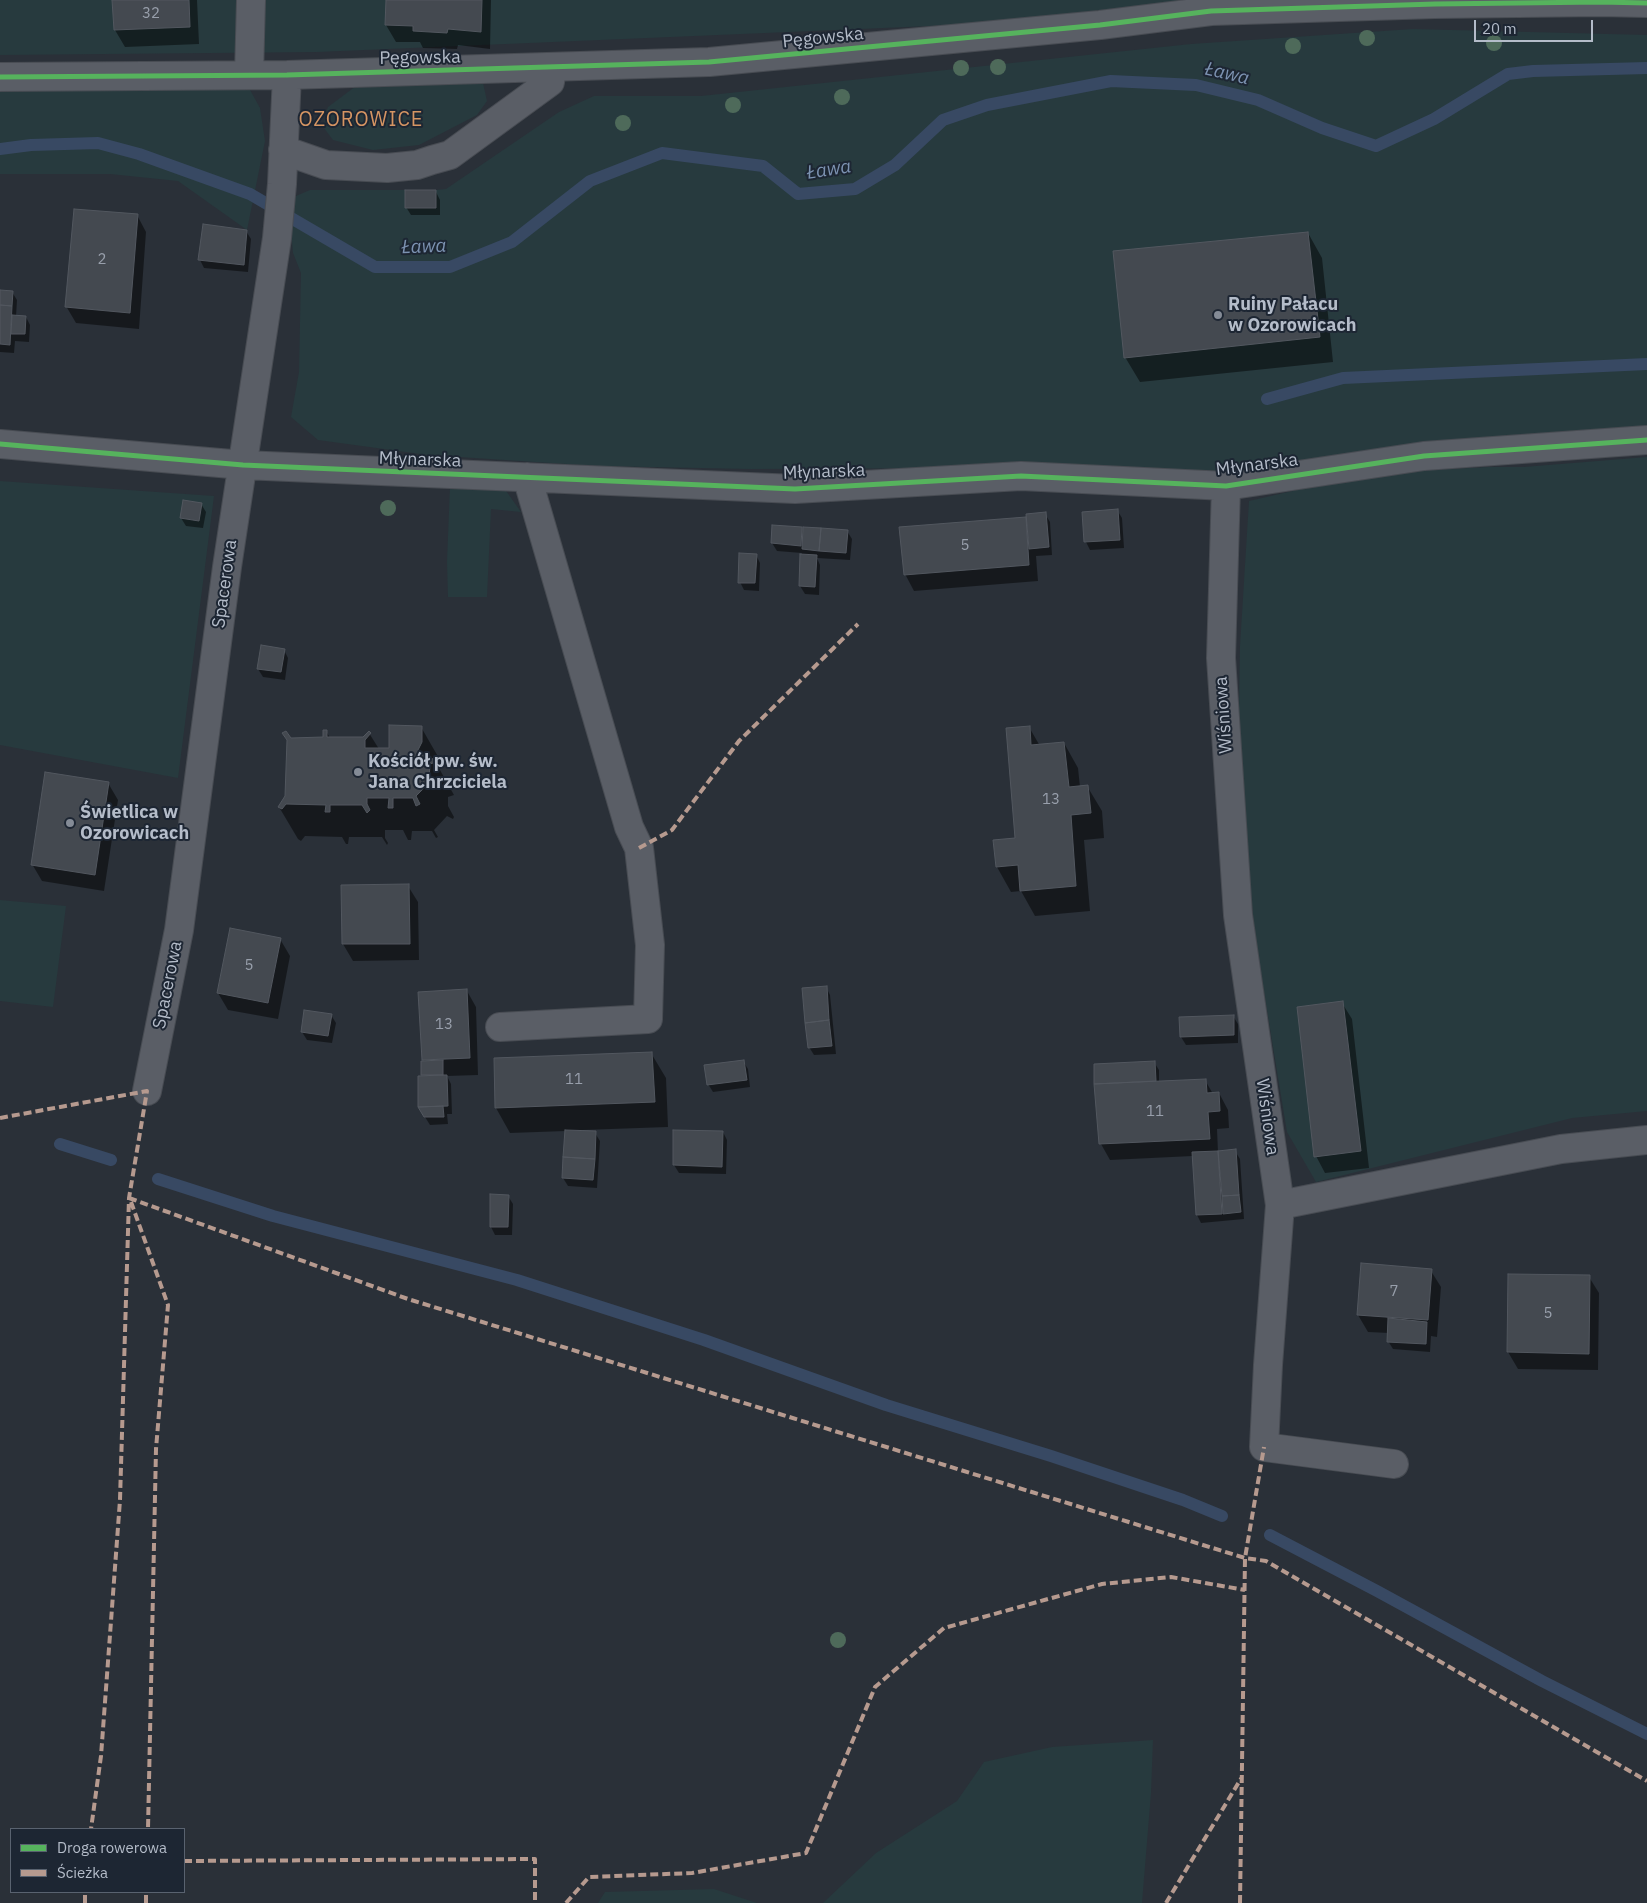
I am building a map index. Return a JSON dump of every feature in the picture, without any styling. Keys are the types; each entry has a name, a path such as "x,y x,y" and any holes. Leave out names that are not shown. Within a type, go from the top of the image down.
{"street":[{"path":"249,75 251,0"},
{"name":"Pęgowska","path":"0,77 287,75 709,62 1090,26 1211,11 1435,4 1647,3"},
{"path":"283,150 326,164 387,168 417,164 450,155 550,82 552,68"},
{"name":"Spacerowa","path":"147,1091 179,930 224,587 277,238 282,184 287,75"},
{"name":"Młynarska","path":"0,444 243,465 795,489 1022,476 1226,486 1424,456 1647,440"},
{"path":"500,1027 648,1019 650,945 639,848 629,827 527,477"},
{"name":"Wiśniowa","path":"1226,486 1221,658 1238,915 1280,1205 1264,1447 1394,1464"},
{"path":"1280,1205 1560,1149 1647,1140"}],"green space":[{"path":"0,0 1191,0 977,24 317,52 0,55"},
{"path":"1413,29 1647,35 1647,427 1211,472 968,468 751,469 598,466 428,455 318,440 291,417 299,372 301,273 293,253 290,217 296,196 310,190 405,190 405,208 436,208 436,190 446,189 559,112 594,96 701,96 1191,44"},
{"path":"483,83 487,101 477,115 419,145 373,150 333,140 324,128 328,107 356,86"},
{"path":"249,88 260,108 265,141 247,230 178,181 110,174 0,174 0,90"},
{"path":"1647,457 1647,1111 1572,1118 1316,1182 1287,1132 1256,943 1238,769 1240,646 1249,501 1371,473 1524,467"},
{"path":"0,481 214,496 178,778 0,745"},
{"path":"450,486 504,488 521,512 491,509 487,597 448,597 447,562"},
{"path":"0,900 66,906 53,1007 0,1001"},
{"path":"1153,1740 1151,1793 1142,1903 823,1903 876,1853 957,1801 984,1762 1052,1747"},
{"path":"714,1889 757,1903 598,1903 605,1892"}],"building":[{"path":"112,0 189,0 190,27 114,30"},
{"path":"386,0 482,0 481,32 448,29 447,33 413,31 413,26 385,25"},
{"path":"405,190 436,190 436,208 405,208"},
{"path":"74,209 138,214 130,313 65,307"},
{"path":"203,224 247,230 244,265 198,260"},
{"name":"Ruiny Pałacu w Ozorowicach","path":"1308,232 1320,337 1124,358 1113,251"},
{"path":"0,290 13,291 12,306 0,305"},
{"path":"0,305 12,306 10,345 0,344"},
{"path":"12,315 26,316 25,334 11,334"},
{"path":"183,500 202,503 199,521 180,518"},
{"path":"1118,509 1120,540 1084,542 1082,512"},
{"path":"1046,512 1049,547 1029,549 1026,514"},
{"path":"1026,517 1029,565 904,575 899,527"},
{"path":"772,525 802,527 801,546 771,543"},
{"path":"803,527 821,528 819,551 802,549"},
{"path":"821,528 848,530 846,553 819,551"},
{"path":"739,553 757,554 755,583 738,583"},
{"path":"800,554 817,555 815,587 799,586"},
{"path":"261,645 285,649 281,672 257,669"},
{"name":"Kościół pw. św. Jana Chrzciciela","path":"389,725 422,726 422,742 418,750 429,760 435,758 436,762 430,764 429,780 436,784 434,787 428,784 416,796 420,804 416,806 413,798 393,798 393,808 388,808 389,798 367,798 370,810 367,813 362,805 330,805 330,812 325,812 326,805 286,804 282,809 278,807 285,796 287,740 282,733 286,731 291,738 323,737 323,730 327,730 327,737 363,737 369,731 371,733 365,740 365,748 389,748"},
{"path":"1030,726 1031,745 1064,742 1069,787 1088,785 1091,813 1071,815 1076,886 1020,891 1018,865 996,867 993,840 1015,838 1006,728"},
{"name":"Świetlica w Ozorowicach","path":"45,772 109,782 95,875 31,865"},
{"path":"409,884 410,944 342,944 341,885"},
{"path":"230,928 281,938 268,1003 217,993"},
{"path":"827,986 829,1020 805,1023 802,988"},
{"path":"467,989 470,1058 422,1060 418,992"},
{"path":"1343,1001 1361,1151 1314,1157 1297,1007"},
{"path":"304,1010 332,1014 328,1036 301,1032"},
{"path":"1234,1015 1234,1035 1180,1037 1179,1017"},
{"path":"829,1020 832,1046 808,1048 805,1023"},
{"path":"652,1052 655,1102 495,1108 494,1058"},
{"path":"443,1060 443,1075 421,1075 421,1061"},
{"path":"744,1060 747,1080 707,1085 704,1065"},
{"path":"1155,1061 1156,1081 1094,1084 1094,1064"},
{"path":"447,1075 448,1106 418,1107 418,1076"},
{"path":"1206,1079 1207,1093 1219,1092 1220,1111 1208,1112 1210,1139 1099,1144 1094,1084"},
{"path":"443,1106 444,1117 424,1117 418,1107"},
{"path":"565,1130 596,1131 595,1159 563,1157"},
{"path":"673,1130 723,1131 722,1167 673,1165"},
{"path":"1236,1149 1239,1195 1222,1196 1218,1151"},
{"path":"1218,1151 1222,1214 1196,1215 1192,1152"},
{"path":"563,1157 595,1159 593,1180 562,1178"},
{"path":"490,1194 509,1195 508,1227 490,1227"},
{"path":"1239,1195 1241,1212 1223,1214 1222,1196"},
{"path":"1361,1263 1432,1269 1428,1320 1357,1315"},
{"path":"1508,1274 1590,1275 1589,1354 1507,1352"},
{"path":"1388,1318 1427,1322 1426,1344 1387,1342"}],"waterway":[{"name":"Ława","path":"0,149 31,145 98,143 139,154 250,194 375,267 450,267 512,242 590,181 662,153 763,166 798,194 855,189 895,165 943,120 987,105 1111,81 1196,85 1258,100 1322,128 1376,146 1434,119 1508,74 1533,71 1647,68"},
{"path":"1267,399 1343,378 1647,364"},
{"path":"60,1144 111,1160"},
{"path":"158,1179 273,1216 517,1280 704,1340 886,1405 1051,1456 1183,1500 1222,1516"},
{"path":"1270,1535 1542,1681 1647,1734"}],"marked path":[{"path":"639,848 672,830 739,741 858,624"},
{"path":"0,1118 147,1091 129,1198 120,1500 101,1756 91,1828"},
{"path":"129,1198 408,1299 1245,1558 1266,1561 1647,1781"},
{"path":"131,1202 168,1305 156,1449 148,1828"},
{"path":"1240,1903 1245,1558 1264,1447"},
{"path":"566,1903 589,1877 692,1873 806,1853 875,1687 944,1628 1102,1584 1171,1577 1245,1590"},
{"path":"1166,1903 1242,1777"},
{"path":"185,1861 535,1859 535,1903"},
{"path":"85,1893 85,1903"},
{"path":"146,1893 146,1903"}],"cycle path":[{"path":"0,77 287,75 709,62 1100,25 1211,11 1435,4 1647,3"},
{"path":"0,444 243,465 795,489 1021,476 1226,486 1424,456 1647,440"}],"place":[{"name":"Ruiny Pałacu w Ozorowicach","path":"1218,315"},
{"name":"Kościół pw. św. Jana Chrzciciela","path":"358,772"},
{"name":"Świetlica w Ozorowicach","path":"70,823"}],"district":[{"name":"OZOROWICE","path":"361,120"}]}
